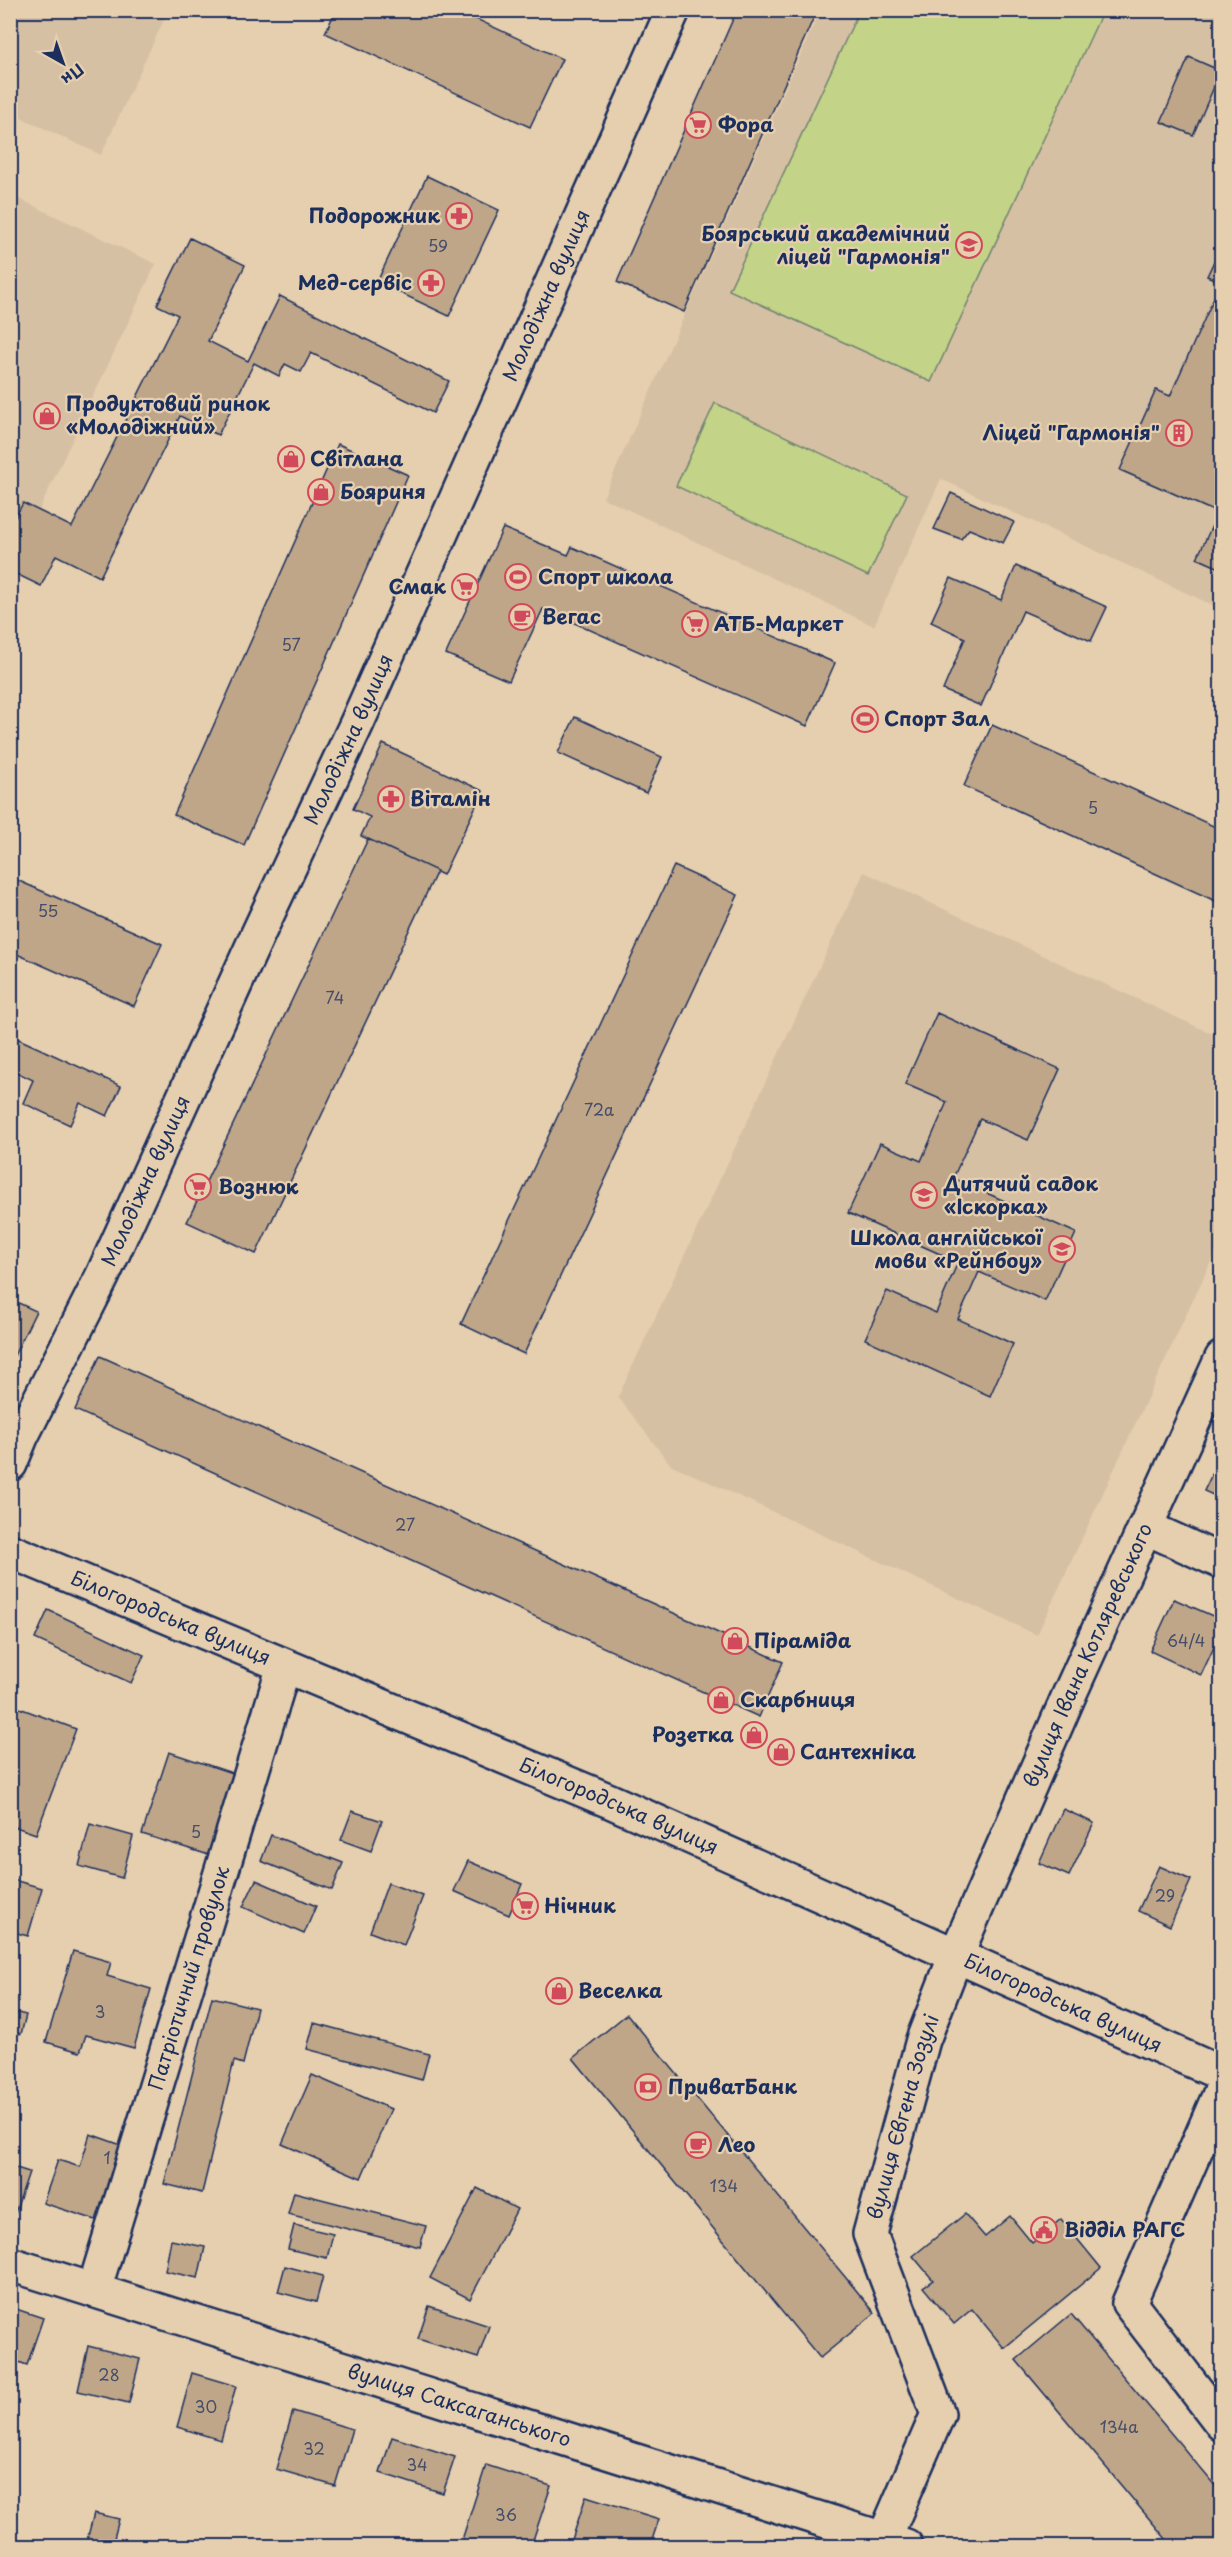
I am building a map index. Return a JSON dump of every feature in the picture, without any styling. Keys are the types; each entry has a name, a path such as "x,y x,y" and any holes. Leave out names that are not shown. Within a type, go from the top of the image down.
{"street":[{"name":"Молодіжна вулиця","path":"10,1464 21,1437 102,1277 357,723 674,10"},
{"name":"вулиця Івана Котляревського","path":"956,1955 1221,1358"},
{"path":"1145,1527 1221,1562"},
{"name":"Білогородська вулиця","path":"10,1551 610,1801 1221,2074"},
{"name":"Патріотичний провулок","path":"94,2290 284,1666"},
{"name":"вулиця Євгена Зозулі","path":"890,2544 938,2414 870,2234 923,2040 956,1955"},
{"path":"1221,2089 1129,2303 1221,2424"},
{"name":"вулиця Саксаганського","path":"10,2264 890,2544"}],"shaded area":[{"path":"11,10 168,11 101,155 11,113"},
{"name":"Боярський академічний ліцей \"Гармонія\"","path":"820,11 1221,11 1221,609 941,479 874,626 603,498"},
{"name":"Продуктовий ринок «Молодіжний»","path":"11,195 156,264 11,569"},
{"path":"864,872 1221,1038 1221,1240 1037,1635 670,1464 618,1397"}],"green space":[{"path":"859,11 1086,11 1100,17 931,382 729,290"},
{"path":"715,403 907,494 868,576 676,486"}],"building":[{"path":"336,10 457,10 562,59 530,127 325,33"},
{"path":"737,10 817,10 684,312 617,282"},
{"path":"1189,57 1221,71 1193,135 1161,122"},
{"path":"427,176 499,210 449,316 377,282"},
{"path":"190,238 245,265 208,341 248,361 280,296 449,381 433,413 311,353 301,372 285,364 279,376 254,363 218,435 180,416 100,577 56,555 41,586 10,571 10,527 23,503 72,527 178,315 157,305"},
{"name":"Ліцей \"Гармонія\"","path":"1222,244 1222,569 1197,558 1218,513 1120,470 1156,390 1170,396 1221,282 1207,276"},
{"path":"338,444 408,475 244,845 174,815"},
{"path":"951,493 1014,522 1003,543 969,529 961,539 934,529"},
{"path":"503,528 568,555 572,547 835,663 807,726 543,609 509,681 446,654"},
{"path":"1016,566 1107,607 1091,641 1023,611 981,706 943,690 965,638 931,622 951,578 1001,600"},
{"path":"575,717 662,757 646,793 558,753"},
{"path":"992,725 1222,830 1222,904 964,786"},
{"path":"383,744 483,791 443,875 361,836 370,817 353,809"},
{"path":"368,839 437,871 256,1254 187,1222"},
{"path":"674,866 738,895 524,1354 461,1324"},
{"path":"10,877 162,944 134,1006 10,951"},
{"name":"Дитячий садок «Іскорка»","path":"937,1013 1060,1069 1028,1140 980,1119 953,1178 1076,1233 1045,1301 979,1272 958,1319 1013,1344 990,1396 865,1339 887,1291 936,1313 958,1262 848,1213 880,1143 921,1161 947,1102 905,1084"},
{"path":"10,1035 121,1086 107,1116 80,1103 70,1125 23,1103 33,1080 10,1069"},
{"path":"10,1299 36,1311 10,1364"},
{"path":"100,1356 783,1662 759,1717 75,1410"},
{"path":"1222,1453 1222,1499 1204,1491"},
{"path":"1174,1599 1222,1620 1222,1630 1201,1675 1150,1651"},
{"path":"48,1610 144,1655 131,1683 35,1639"},
{"path":"14,1706 76,1729 36,1834 10,1825 10,1714"},
{"path":"169,1752 235,1774 209,1855 142,1834"},
{"path":"1063,1809 1094,1823 1069,1876 1039,1863"},
{"path":"352,1811 382,1821 371,1851 341,1840"},
{"path":"90,1824 133,1836 122,1878 79,1866"},
{"path":"271,1835 343,1863 332,1890 261,1861"},
{"path":"468,1861 522,1884 509,1915 454,1891"},
{"path":"1159,1866 1191,1880 1170,1926 1138,1911"},
{"path":"10,1879 42,1888 28,1936 10,1931"},
{"path":"256,1880 316,1906 304,1934 243,1907"},
{"path":"388,1883 423,1896 404,1945 370,1932"},
{"path":"73,1951 111,1962 107,1976 151,1989 134,2048 86,2035 80,2052 46,2042"},
{"path":"212,1997 257,2008 243,2064 234,2061 202,2193 164,2184"},
{"path":"10,2011 26,2015 21,2034 10,2031"},
{"path":"627,2014 875,2313 820,2358 573,2058"},
{"path":"314,2023 429,2054 422,2080 307,2049"},
{"path":"312,2075 391,2109 361,2178 282,2144"},
{"path":"90,2134 124,2146 99,2221 43,2203 58,2160 80,2167"},
{"path":"10,2166 29,2172 12,2222 10,2221"},
{"path":"477,2188 517,2209 470,2299 430,2278"},
{"path":"294,2192 426,2226 420,2247 288,2214"},
{"path":"965,2214 985,2237 1010,2216 1032,2243 1061,2219 1101,2268 1004,2348 972,2309 954,2324 923,2287 933,2280 913,2256"},
{"path":"294,2225 333,2234 327,2258 288,2249"},
{"path":"171,2240 205,2247 198,2278 165,2271"},
{"path":"285,2266 323,2276 316,2302 278,2292"},
{"path":"429,2306 489,2326 478,2358 418,2339"},
{"path":"10,2307 43,2318 27,2365 10,2359"},
{"path":"1071,2314 1222,2494 1222,2546 1172,2546 1016,2360"},
{"path":"88,2346 140,2359 129,2403 78,2391"},
{"path":"192,2373 236,2386 221,2440 177,2427"},
{"path":"293,2411 352,2429 335,2486 276,2469"},
{"path":"392,2437 455,2457 443,2493 380,2473"},
{"path":"486,2465 551,2486 531,2546 472,2546 461,2543"},
{"path":"586,2496 659,2519 650,2546 570,2546"},
{"path":"94,2513 119,2519 112,2546 87,2540"}],"place":[{"name":"Фора","path":"698,125"},
{"name":"Подорожник","path":"459,216"},
{"name":"Боярський академічний ліцей \"Гармонія\"","path":"969,245"},
{"name":"Мед-сервіс","path":"431,283"},
{"name":"Продуктовий ринок «Молодіжний»","path":"47,416"},
{"name":"Ліцей \"Гармонія\"","path":"1179,433"},
{"name":"Світлана","path":"291,459"},
{"name":"Бояриня","path":"321,492"},
{"name":"Спорт школа","path":"518,577"},
{"name":"Смак","path":"465,587"},
{"name":"Вегас","path":"522,617"},
{"name":"АТБ-Маркет","path":"695,624"},
{"name":"Спорт Зал","path":"865,719"},
{"name":"Вітамін","path":"391,799"},
{"name":"Вознюк","path":"198,1187"},
{"name":"Дитячий садок «Іскорка»","path":"924,1195"},
{"name":"Школа англійської мови «Рейнбоу»","path":"1062,1249"},
{"name":"Піраміда","path":"735,1641"},
{"name":"Скарбниця","path":"721,1700"},
{"name":"Розетка","path":"754,1735"},
{"name":"Сантехніка","path":"781,1752"},
{"name":"Нічник","path":"525,1906"},
{"name":"Веселка","path":"559,1991"},
{"name":"ПриватБанк","path":"648,2087"},
{"name":"Лео","path":"698,2145"},
{"name":"Відділ РАГС","path":"1044,2230"}]}
